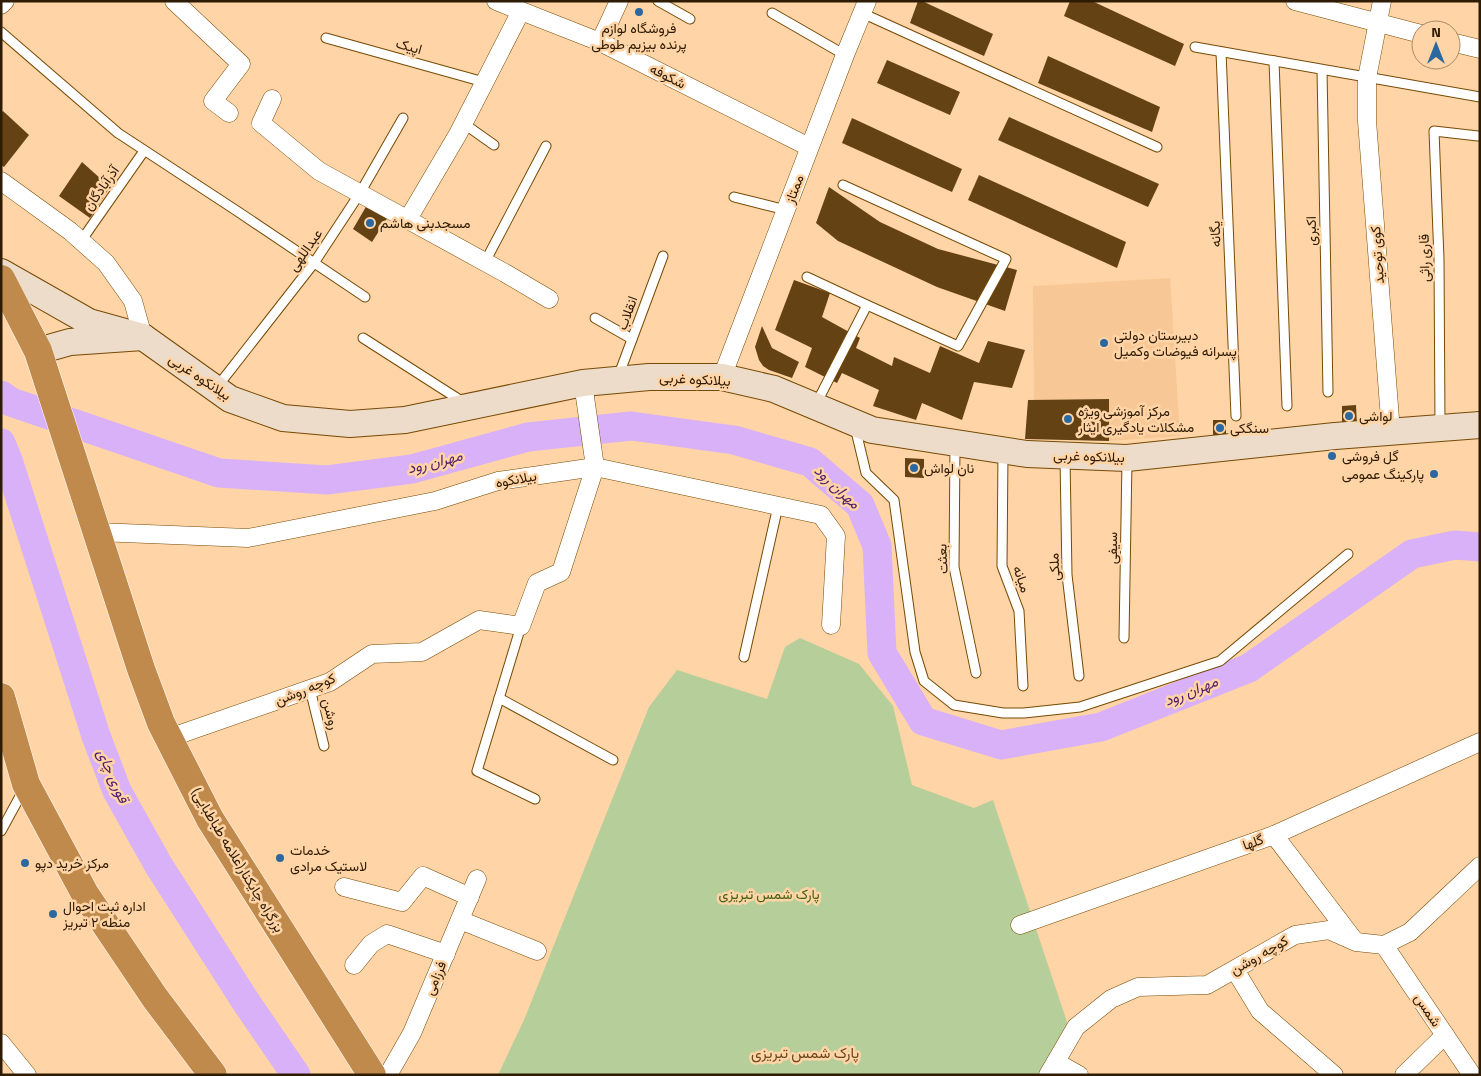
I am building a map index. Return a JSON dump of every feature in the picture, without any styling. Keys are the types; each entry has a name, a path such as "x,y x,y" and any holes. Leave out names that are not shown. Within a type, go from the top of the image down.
{"highway":[{"name":"بزرگراه چایکنار(علامه طباطبایی)","path":"1,280 38,352 141,669 169,738 210,818 372,1075"},
{"path":"1,697 26,784 85,894 155,998 213,1075"}],"street":[{"path":"1,5 5,1"},
{"path":"174,1 241,64 213,101 229,114"},
{"name":"شکوفه","path":"496,1 600,42 809,148"},
{"path":"600,42 619,1"},
{"path":"1295,1 1411,31"},
{"name":"کوی توحید","path":"1382,1 1367,78 1367,121 1391,432"},
{"name":"ممتاز","path":"722,377 864,7"},
{"path":"408,219 463,123 521,11"},
{"path":"1461,44 1480,49"},
{"path":"272,99 261,123 319,171 549,299"},
{"path":"1,181 81,241 106,263 132,301 144,337"},
{"path":"1,272 89,322 144,337"},
{"path":"38,352 70,342 144,337"},
{"name":"بیلانکوه غربی","path":"144,337 230,399 283,418 350,424 405,420 583,383 649,377 722,377 774,389 872,430 1027,454 1127,458 1480,425"},
{"path":"521,626 537,583 561,572 595,468 583,383"},
{"name":"بیلانکوه","path":"97,532 248,538 436,501 498,481 595,468 821,515 836,536 831,625"},
{"name":"کوچه روشن","path":"169,738 330,682 372,654 422,652 479,620 521,626"},
{"name":"گلها","path":"1020,926 1274,835 1480,742"},
{"path":"1274,835 1356,942"},
{"path":"1384,945 1410,932 1480,866"},
{"path":"344,887 402,902 423,876 470,897"},
{"name":"فرزامی","path":"388,1075 412,1033 477,880"},
{"path":"460,920 537,951"},
{"name":"کوچه روشن","path":"1052,1068 1076,1027 1112,999 1138,987 1207,985 1295,935 1329,930 1356,942 1384,945"},
{"path":"354,965 370,944 386,934 446,954"},
{"name":"شمس","path":"1384,945 1472,1075"},
{"path":"1235,970 1260,1011 1334,1075"},
{"path":"1404,1075 1445,1035"},
{"path":"1,1043 28,1075"},
{"path":"1052,1068 1079,1075"}],"lane":[{"path":"658,1 690,19"},
{"path":"864,7 1158,147"},
{"path":"772,14 845,55"},
{"path":"1,32 118,133 365,297"},
{"name":"اپیک","path":"326,38 484,82"},
{"path":"1195,47 1480,96"},
{"name":"یگانه","path":"1221,52 1236,416"},
{"path":"1274,61 1287,406"},
{"name":"اکبری","path":"1322,70 1328,392"},
{"name":"عبداللهی","path":"216,389 314,263 360,193 403,118"},
{"path":"463,123 494,144"},
{"name":"قاری راثی","path":"1440,428 1439,260 1434,131 1478,136"},
{"path":"485,262 546,146"},
{"name":"آذرآبادگان","path":"81,241 144,151"},
{"path":"807,277 958,346 1006,259 843,185"},
{"path":"734,198 786,210"},
{"name":"انقلاب","path":"617,380 663,256"},
{"path":"815,406 867,305"},
{"path":"595,318 632,339"},
{"path":"363,338 469,406"},
{"path":"854,422 866,473 894,500 915,652 924,681 954,705 1003,714 1024,714 1080,707 1220,661 1348,554"},
{"name":"بعثت","path":"955,442 954,567 976,673"},
{"name":"میانه","path":"1003,450 1002,566 1019,611 1023,686"},
{"name":"ملکی","path":"1064,455 1067,575 1080,676"},
{"name":"سیفی","path":"1124,638 1127,458"},
{"path":"744,657 778,506"},
{"path":"521,626 477,771 535,799"},
{"name":"روشن","path":"310,689 324,746"},
{"path":"499,698 613,760"},
{"path":"1,831 26,784"}],"shaded area":[{"name":"دبیرستان دولتی پسرانه فیوضات وکمیل","path":"1170,278 1180,436 1109,441 1109,399 1034,400 1033,286"}],"green space":[{"name":"پارک شمس تبریزی","path":"800,638 859,664 893,706 912,785 974,808 993,800 1070,1031 1037,1075 498,1075 524,1020 649,707 677,670 767,699 785,647"}],"building":[{"path":"918,1 922,1 993,34 984,56 910,23"},
{"path":"1070,1 1092,1 1184,44 1175,66 1064,16"},
{"path":"1048,56 1160,107 1152,132 1038,83"},
{"path":"887,60 960,92 950,115 877,83"},
{"path":"3,111 29,135 4,167 1,165 1,113"},
{"path":"1009,117 1159,184 1148,207 998,140"},
{"path":"852,118 962,169 952,192 842,143"},
{"path":"82,162 110,187 90,218 59,196"},
{"path":"979,175 1126,242 1117,268 968,200"},
{"path":"829,187 880,222 938,249 1017,270 1005,311 937,287 838,241 816,223"},
{"name":"مسجدبنی هاشم","path":"367,205 388,217 372,242 353,229"},
{"path":"794,280 830,293 822,317 860,338 856,348 892,366 894,357 930,373 940,346 979,363 988,341 1025,350 1012,388 974,382 962,420 922,403 916,420 873,406 879,390 842,373 837,383 805,367 812,348 775,330"},
{"path":"762,326 772,348 799,362 792,378 769,370 759,360 755,347"},
{"name":"مرکز آموزشی ویژه مشکلات یادگیری ایثار","path":"1109,399 1109,441 1025,439 1028,400"},
{"name":"لواشی","path":"1356,405 1357,426 1342,427 1342,406"},
{"name":"سنگکی","path":"1213,420 1226,420 1226,437 1213,438"},
{"name":"نان لواش","path":"905,458 924,459 924,478 905,477"}],"waterway":[{"name":"مهران رود","path":"1,395 11,402 219,473 327,480 412,469 528,437 631,426 734,440 810,462 860,505 877,546 882,653 923,721 1001,745 1101,727 1249,668 1412,554 1455,545 1480,547"},
{"name":"قوری چای","path":"1,443 96,736 117,791 159,866 246,1002 296,1075"}],"place":[{"name":"فروشگاه لوازم پرنده بیزیم طوطی","path":"639,12"},
{"name":"مسجدبنی هاشم","path":"370,223"},
{"name":"دبیرستان دولتی پسرانه فیوضات وکمیل","path":"1104,343"},
{"name":"لواشی","path":"1349,416"},
{"name":"مرکز آموزشی ویژه مشکلات یادگیری ایثار","path":"1068,419"},
{"name":"سنگکی","path":"1220,428"},
{"name":"گل فروشی","path":"1332,456"},
{"name":"نان لواش","path":"914,468"},
{"name":"پارکینگ عمومی","path":"1434,474"},
{"name":"خدمات لاستیک مرادی","path":"280,858"},
{"name":"مرکز خرید دپو","path":"25,863"},
{"name":"اداره ثبت احوال منطه ۲ تبریز","path":"53,914"}],"district":[{"name":"پارک شمس تبریزی","path":"805,1053"}]}
